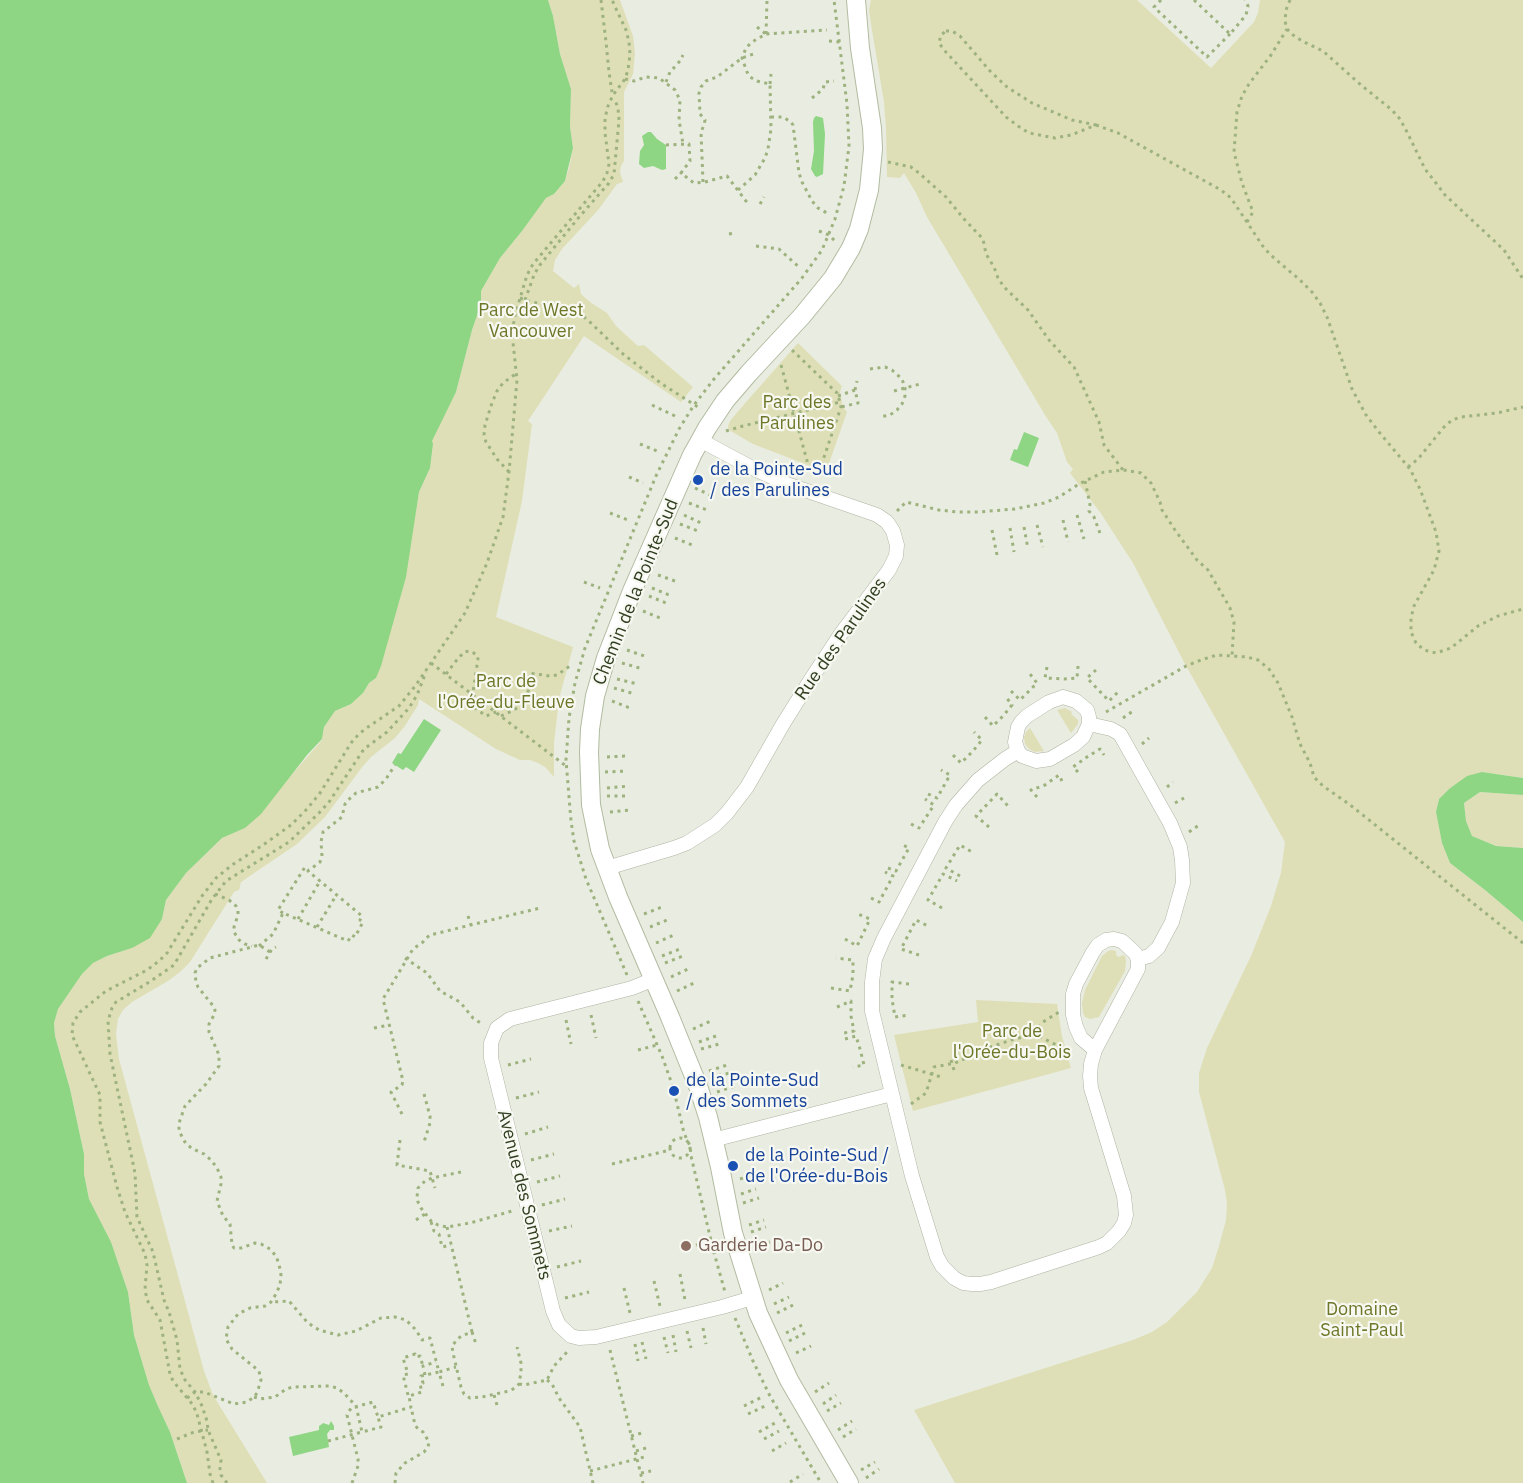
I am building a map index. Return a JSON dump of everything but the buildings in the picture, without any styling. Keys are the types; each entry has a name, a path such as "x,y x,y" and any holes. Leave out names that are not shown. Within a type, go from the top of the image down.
{"street":[{"name":"Chemin de la Pointe-Sud","path":"856,0 873,149 869,189 859,229 839,270 802,316 734,390 700,440 686,466 606,658 595,696 589,752 591,805 597,838 607,868 662,978 708,1117 733,1233 760,1294 764,1330 789,1380 859,1477"},
{"name":"Rue des Parulines","path":"607,868 687,843 727,813 747,787 813,676 840,635 889,570 896,556 897,545 893,531 887,522 877,515 781,481 700,440"},
{"path":"1095,720 1079,741 1050,759 1031,760 1022,756 1015,742 1015,735 1021,722 1027,716 1055,699 1063,697 1082,704 1089,717 1095,720 1120,734 1170,823 1180,847 1182,860 1183,883 1172,922 1158,948 1149,956 1138,959"},
{"path":"1018,751 978,780 956,805 878,950 872,982 872,1011 912,1176 937,1257 954,1278 963,1283 980,1284 1099,1247 1113,1238 1124,1223 1126,1215 1124,1196 1091,1088 1090,1076 1095,1050 1138,969 1138,959 1135,953 1122,941 1114,939 1106,940 1098,945 1073,993 1073,1015 1076,1027 1081,1038 1095,1050"},
{"name":"Avenue des Sommets","path":"662,978 632,988 510,1019 497,1028 491,1043 490,1058 553,1311 559,1325 571,1336 596,1337 722,1307 760,1294"},
{"path":"713,1140 892,1094"}],"path":[{"path":"601,0 612,92"},
{"path":"213,1483 197,1414 170,1374 160,1320 147,1300 145,1254 125,1212 117,1187 100,1122 100,1095 72,1035 72,1029 76,1017 90,1003 106,991 147,970 167,953 202,896 216,878 291,825 307,809 320,793 351,743 365,729 399,706 465,613 488,563 503,517 517,373 512,333 527,275 533,264 608,173 605,118 613,95 625,79 628,70 629,42 612,0"},
{"path":"766,34 767,0"},
{"path":"708,386 802,279 817,257 835,219 842,194 849,146 847,104 834,0"},
{"path":"1161,0 1154,7 1207,57 1246,15 1248,6 1245,0"},
{"path":"1194,0 1198,7 1223,31 1230,34"},
{"path":"1290,0 1286,10 1287,28 1302,41 1328,55 1360,85 1392,110 1400,119 1425,169 1445,195 1504,249 1523,279"},
{"path":"757,27 766,34"},
{"path":"1247,222 1253,212 1234,152 1237,112 1249,84 1271,55 1287,28"},
{"path":"770,84 757,81 747,72 742,58 746,48 752,42 766,34 827,30"},
{"path":"1095,125 1071,135 1055,138 1029,133 1006,117 944,50 939,43 941,35 946,31 952,31 960,36 1007,87 1032,103 1072,120 1095,125 1118,133 1221,190 1231,198 1264,248 1316,297 1327,316 1359,403 1408,467 1420,489 1436,532 1439,551 1434,570 1414,606 1411,618 1411,632 1416,643 1424,650 1436,653 1451,648 1478,626 1498,616 1523,609"},
{"path":"829,42 847,41"},
{"path":"704,182 700,132 705,120 700,114 701,87 706,81 742,58 756,53"},
{"path":"666,82 670,72 680,62 683,55"},
{"path":"738,190 754,175 765,158 771,135 771,74"},
{"path":"625,79 634,81 652,77 659,78 675,90 680,100 679,120 683,144"},
{"path":"812,98 823,89 825,82 834,81"},
{"path":"525,300 539,267 614,174 619,120 615,100"},
{"path":"771,117 783,117 793,125 802,182 812,201 827,213"},
{"path":"666,145 689,144 690,161 675,179"},
{"path":"885,162 919,172 946,197 983,239 986,254 1004,287 1028,310 1049,340 1074,367 1099,422 1104,445 1123,470"},
{"path":"681,173 694,183 727,176 749,205"},
{"path":"760,204 764,197"},
{"path":"819,231 840,243"},
{"path":"729,234 735,233"},
{"path":"756,246 779,249 799,267"},
{"path":"520,298 577,311 623,354 693,405"},
{"path":"790,348 837,393 840,402 841,407 819,472"},
{"path":"780,360 809,468"},
{"path":"870,369 885,367 892,370 902,379 905,388 905,396 897,410 890,415 879,417"},
{"path":"509,472 497,459 484,435 485,425 497,391 503,383 517,373"},
{"path":"841,407 859,404 855,390 857,381"},
{"path":"894,392 920,384"},
{"path":"838,396 855,390"},
{"path":"724,432 840,402"},
{"path":"652,405 675,416"},
{"path":"1408,467 1418,459 1452,420 1523,407"},
{"path":"640,444 657,451"},
{"path":"896,511 906,502 958,512 1015,509 1052,500 1104,472 1123,470 1141,473 1147,478 1162,510 1175,530 1213,577 1233,616 1232,656"},
{"path":"629,477 643,483"},
{"path":"1085,481 1090,504 1089,511 1094,517 1101,536"},
{"path":"695,488 712,496"},
{"path":"689,502 706,510"},
{"path":"610,513 628,520"},
{"path":"683,515 702,523"},
{"path":"1077,515 1084,539"},
{"path":"1063,520 1068,542"},
{"path":"680,524 698,531"},
{"path":"1037,525 1042,547"},
{"path":"1024,527 1028,549"},
{"path":"1010,528 1014,552"},
{"path":"992,530 997,555"},
{"path":"674,538 692,546"},
{"path":"658,575 675,582"},
{"path":"584,582 600,588"},
{"path":"652,588 669,595"},
{"path":"649,596 666,603"},
{"path":"643,611 660,618"},
{"path":"627,650 646,657"},
{"path":"446,674 464,652 469,651 477,655 479,672 471,705 486,716 496,712"},
{"path":"1095,720 1186,666 1217,655 1258,660 1269,669 1278,683 1314,777 1523,943"},
{"path":"431,663 566,766"},
{"path":"227,1483 219,1469 221,1460 208,1430 207,1421 195,1392 185,1380 180,1369 177,1340 164,1300 152,1246 137,1217 135,1173 110,1053 108,1022 116,1002 174,965 222,884 289,842 329,802 364,749 387,732 409,708 431,663"},
{"path":"622,663 643,669"},
{"path":"501,716 514,710 527,698 529,673 557,675 570,666"},
{"path":"1047,667 1045,678 1064,679 1077,678 1078,666"},
{"path":"1096,670 1087,678 1109,701 1119,691"},
{"path":"1011,691 1020,700 1037,683 1030,674"},
{"path":"617,679 638,684"},
{"path":"614,688 635,694"},
{"path":"985,717 993,726 1012,705 1006,697"},
{"path":"525,701 533,706"},
{"path":"612,701 630,708"},
{"path":"953,755 961,763 973,752 982,740 974,732"},
{"path":"1078,772 1073,767 1087,757 1100,749 1104,755"},
{"path":"606,757 626,756"},
{"path":"308,871 322,856 323,832 342,817 348,800 356,793 378,787 395,765"},
{"path":"928,794 937,798 950,775 941,770"},
{"path":"605,772 627,771"},
{"path":"1037,797 1031,790 1045,785 1059,775 1062,781"},
{"path":"607,788 628,786"},
{"path":"989,827 976,816 997,794 1009,807"},
{"path":"607,796 629,796"},
{"path":"911,824 919,828 934,805 925,799"},
{"path":"568,800 572,831 579,857 623,966"},
{"path":"610,812 631,810"},
{"path":"888,868 896,871 900,865 909,848 901,844"},
{"path":"960,876 946,868 960,845 972,852"},
{"path":"305,867 320,881 362,916 360,920 363,922 355,937 352,935 348,941 278,910 305,867"},
{"path":"871,898 879,902 893,876 885,872"},
{"path":"942,908 928,900 943,874 957,881"},
{"path":"216,878 222,884"},
{"path":"298,919 320,881"},
{"path":"215,894 234,903 238,910 234,927 236,936 244,944 259,945 270,952"},
{"path":"317,927 337,894"},
{"path":"643,914 662,907"},
{"path":"402,1114 391,1092 402,1085 403,1081 383,999 406,959 413,949 430,935 540,908"},
{"path":"187,1398 195,1392 204,1392 234,1404 247,1402 257,1394 261,1380 259,1371 232,1349 226,1339 226,1333 238,1314 271,1302 280,1285 281,1275 276,1256 270,1249 255,1243 234,1248 230,1224 223,1216 217,1201 221,1184 217,1168 204,1154 186,1144 179,1131 178,1123 185,1106 219,1065 217,1050 208,1032 214,1015 214,1006 198,987 195,973 200,965 210,958 259,945 273,934 283,913"},
{"path":"845,939 857,946 870,919 858,914"},
{"path":"468,916 471,925"},
{"path":"649,928 667,920"},
{"path":"919,955 901,949 916,920 930,927"},
{"path":"656,943 674,936"},
{"path":"266,959 276,947"},
{"path":"662,956 680,949"},
{"path":"665,963 682,956"},
{"path":"831,988 850,991 853,975 853,960 836,958"},
{"path":"406,959 428,973 440,991 460,1002 470,1015 482,1024"},
{"path":"662,978 688,969"},
{"path":"909,984 892,982 895,1017 909,1014"},
{"path":"677,991 694,983"},
{"path":"837,1007 850,1001 854,1030 844,1033"},
{"path":"640,1005 673,1087 684,1133 690,1146 711,1242 724,1288"},
{"path":"1035,1034 1042,1023 1060,1011"},
{"path":"591,1014 596,1038"},
{"path":"566,1020 572,1044"},
{"path":"693,1029 711,1021"},
{"path":"374,1028 388,1025"},
{"path":"909,1105 926,1093 934,1067 1020,1037 1035,1034 1068,1051"},
{"path":"699,1042 716,1036"},
{"path":"845,1039 856,1036 860,1049 864,1065 853,1067"},
{"path":"701,1049 719,1044"},
{"path":"638,1050 657,1045"},
{"path":"508,1065 531,1059"},
{"path":"952,1062 954,1070"},
{"path":"899,1064 941,1077"},
{"path":"709,1071 727,1065"},
{"path":"711,1077 730,1073"},
{"path":"715,1093 735,1086"},
{"path":"516,1098 539,1092"},
{"path":"424,1094 430,1116 424,1142"},
{"path":"525,1134 548,1127"},
{"path":"679,1138 685,1139 690,1146 689,1153 684,1157 677,1157 670,1150 673,1141 679,1138"},
{"path":"400,1140 397,1165 430,1171 435,1188"},
{"path":"612,1164 670,1150"},
{"path":"531,1160 554,1154"},
{"path":"461,1172 432,1178 418,1188 418,1202 431,1221 447,1227 512,1211"},
{"path":"737,1180 753,1175"},
{"path":"537,1182 560,1176"},
{"path":"741,1194 756,1189"},
{"path":"542,1204 565,1198"},
{"path":"743,1203 759,1198"},
{"path":"416,1220 425,1214"},
{"path":"748,1225 764,1220"},
{"path":"431,1221 434,1231 439,1234 442,1247 451,1245"},
{"path":"549,1231 572,1226"},
{"path":"447,1227 476,1344"},
{"path":"750,1232 766,1227"},
{"path":"696,1245 711,1242"},
{"path":"754,1247 770,1242"},
{"path":"558,1267 581,1261"},
{"path":"680,1274 685,1300"},
{"path":"654,1281 660,1306"},
{"path":"760,1294 783,1283"},
{"path":"624,1288 630,1313"},
{"path":"565,1298 589,1292"},
{"path":"774,1304 789,1297"},
{"path":"271,1302 289,1301 308,1323 319,1330 339,1335 356,1331 381,1318 401,1318 410,1323 422,1340 430,1338 443,1386"},
{"path":"777,1313 793,1305"},
{"path":"736,1321 770,1396 821,1483"},
{"path":"786,1333 802,1325"},
{"path":"703,1328 706,1344"},
{"path":"687,1331 691,1348"},
{"path":"472,1332 461,1336 452,1346 461,1388 470,1398 494,1395 509,1391 519,1384 547,1380"},
{"path":"789,1341 805,1333"},
{"path":"673,1335 676,1352"},
{"path":"664,1337 668,1353"},
{"path":"642,1342 646,1359"},
{"path":"634,1344 638,1361"},
{"path":"796,1354 810,1346"},
{"path":"517,1347 521,1364 519,1384"},
{"path":"610,1350 643,1483"},
{"path":"547,1380 554,1366 568,1351"},
{"path":"395,1483 396,1473 405,1463 423,1452 429,1442 415,1425 403,1375 408,1374 403,1358 415,1354 416,1357 420,1356 425,1375"},
{"path":"423,1366 436,1362"},
{"path":"409,1396 422,1392 421,1376 456,1367"},
{"path":"547,1380 580,1427 593,1483"},
{"path":"815,1392 829,1383"},
{"path":"254,1397 260,1399 275,1397 293,1387 330,1386 344,1393 356,1406 362,1432"},
{"path":"494,1395 497,1405"},
{"path":"823,1404 836,1395"},
{"path":"744,1406 762,1397"},
{"path":"352,1483 358,1459 347,1415 351,1408 373,1402 381,1428"},
{"path":"827,1411 841,1403"},
{"path":"748,1414 765,1406"},
{"path":"378,1417 411,1407"},
{"path":"838,1430 852,1421"},
{"path":"759,1432 774,1423"},
{"path":"328,1441 386,1426"},
{"path":"843,1437 856,1429"},
{"path":"177,1439 208,1430"},
{"path":"764,1439 779,1431"},
{"path":"631,1436 642,1433"},
{"path":"771,1451 786,1443"},
{"path":"635,1451 646,1448"},
{"path":"590,1471 648,1456"},
{"path":"859,1477 875,1462"},
{"path":"859,1477 879,1469"},
{"path":"640,1473 651,1471"},
{"path":"790,1482 803,1474"}],"green space":[{"name":"Parc de West Vancouver","path":"548,0 620,0 633,36 635,53 633,74 624,92 624,161 620,172 623,182 617,184 599,209 562,249 555,260 553,271 574,288 579,284 581,294 607,313 616,326 638,346 644,345 693,387 681,402 584,336 528,421 532,424 522,501 496,617 573,647 559,699 554,743 554,777 538,763 520,760 496,749 419,699 418,705 405,726 363,766 325,817 297,844 241,882 239,890 234,892 190,962 168,981 132,1002 123,1010 118,1019 116,1034 119,1059 204,1371 213,1395 267,1483 187,1483 170,1432 149,1385 134,1335 128,1292 111,1242 89,1199 84,1174 84,1154 70,1089 55,1036 54,1023 58,1009 82,974 93,963 132,948 162,919 166,900 186,873 222,838 245,828 322,740 324,727 335,711 351,704 376,678 413,527 419,492 430,468 433,445 431,441 456,392 481,304 481,291 500,258 546,198 554,194 565,181 569,168 573,148 570,127 571,89 560,54"},
{"name":"Domaine Saint-Paul","path":"871,0 1137,0 1211,68 1254,22 1260,0 1523,0 1523,778 1482,772 1449,789 1439,799 1436,812 1442,843 1450,863 1523,922 1523,1483 955,1483 914,1410 1133,1340 1152,1332 1167,1322 1197,1292 1212,1268 1226,1220 1227,1204 1199,1092 1199,1073 1207,1048 1251,956 1271,906 1281,873 1285,842 1185,664 1133,563 1100,512 1070,473 1073,469 1067,462 1057,433 927,217 916,193 904,173 900,178 887,177 884,102 869,10"},
{"name":"Parc des Parulines","path":"798,343 842,386 840,392 843,407 847,412 826,472 753,444 729,430 728,426"},
{"path":"1065,708 1072,712 1071,714 1078,720 1078,724 1071,733 1057,710"},
{"path":"1030,728 1044,751 1035,752 1025,744 1024,737"},
{"path":"1480,792 1523,795 1523,848 1496,846 1472,836 1466,821 1464,803"},
{"path":"1112,950 1116,951 1119,957 1125,956 1125,971 1099,1017 1090,1019 1083,1013 1082,1003 1085,990 1102,956"},
{"name":"Parc de l'Orée-du-Bois","path":"976,1000 1057,1004 1062,1036 1071,1068 913,1111 894,1035 978,1022"}],"shaded area":[{"path":"0,0 548,0 560,54 571,89 570,127 573,148 565,181 554,194 546,198 500,258 481,291 481,304 456,392 432,441 430,468 419,492 406,577 376,678 351,704 335,711 324,727 322,739 261,814 245,828 222,838 186,873 166,900 162,919 150,938 132,948 93,963 82,974 58,1009 54,1023 55,1036 70,1089 84,1154 84,1174 89,1199 111,1242 128,1292 134,1335 149,1385 170,1432 187,1483 0,1483"},
{"path":"816,116 823,118 825,134 823,174 817,177 811,169 814,151 813,122"},
{"path":"648,132 666,145 666,169 662,170 653,166 644,168 639,164 640,151 644,145 642,136"},
{"path":"1024,432 1039,438 1028,467 1010,460"},
{"path":"424,719 441,730 414,772 406,767 403,770 392,763 398,753 401,754"},
{"path":"1482,772 1523,778 1523,795 1480,792 1464,803 1466,821 1472,836 1496,846 1523,848 1523,922 1450,863 1442,843 1436,812 1439,799 1467,776"},
{"path":"331,1421 334,1430 330,1430 327,1434 329,1447 293,1456 289,1437 319,1430 319,1426 323,1423 329,1425"}],"place":[{"name":"de la Pointe-Sud / des Parulines","path":"698,480"},
{"name":"de la Pointe-Sud / des Sommets","path":"674,1091"},
{"name":"de la Pointe-Sud / de l'Orée-du-Bois","path":"733,1166"},
{"name":"Garderie Da-Do","path":"686,1246"}],"park label":[{"name":"Parc de l'Orée-du-Fleuve","path":"506,692"}]}
